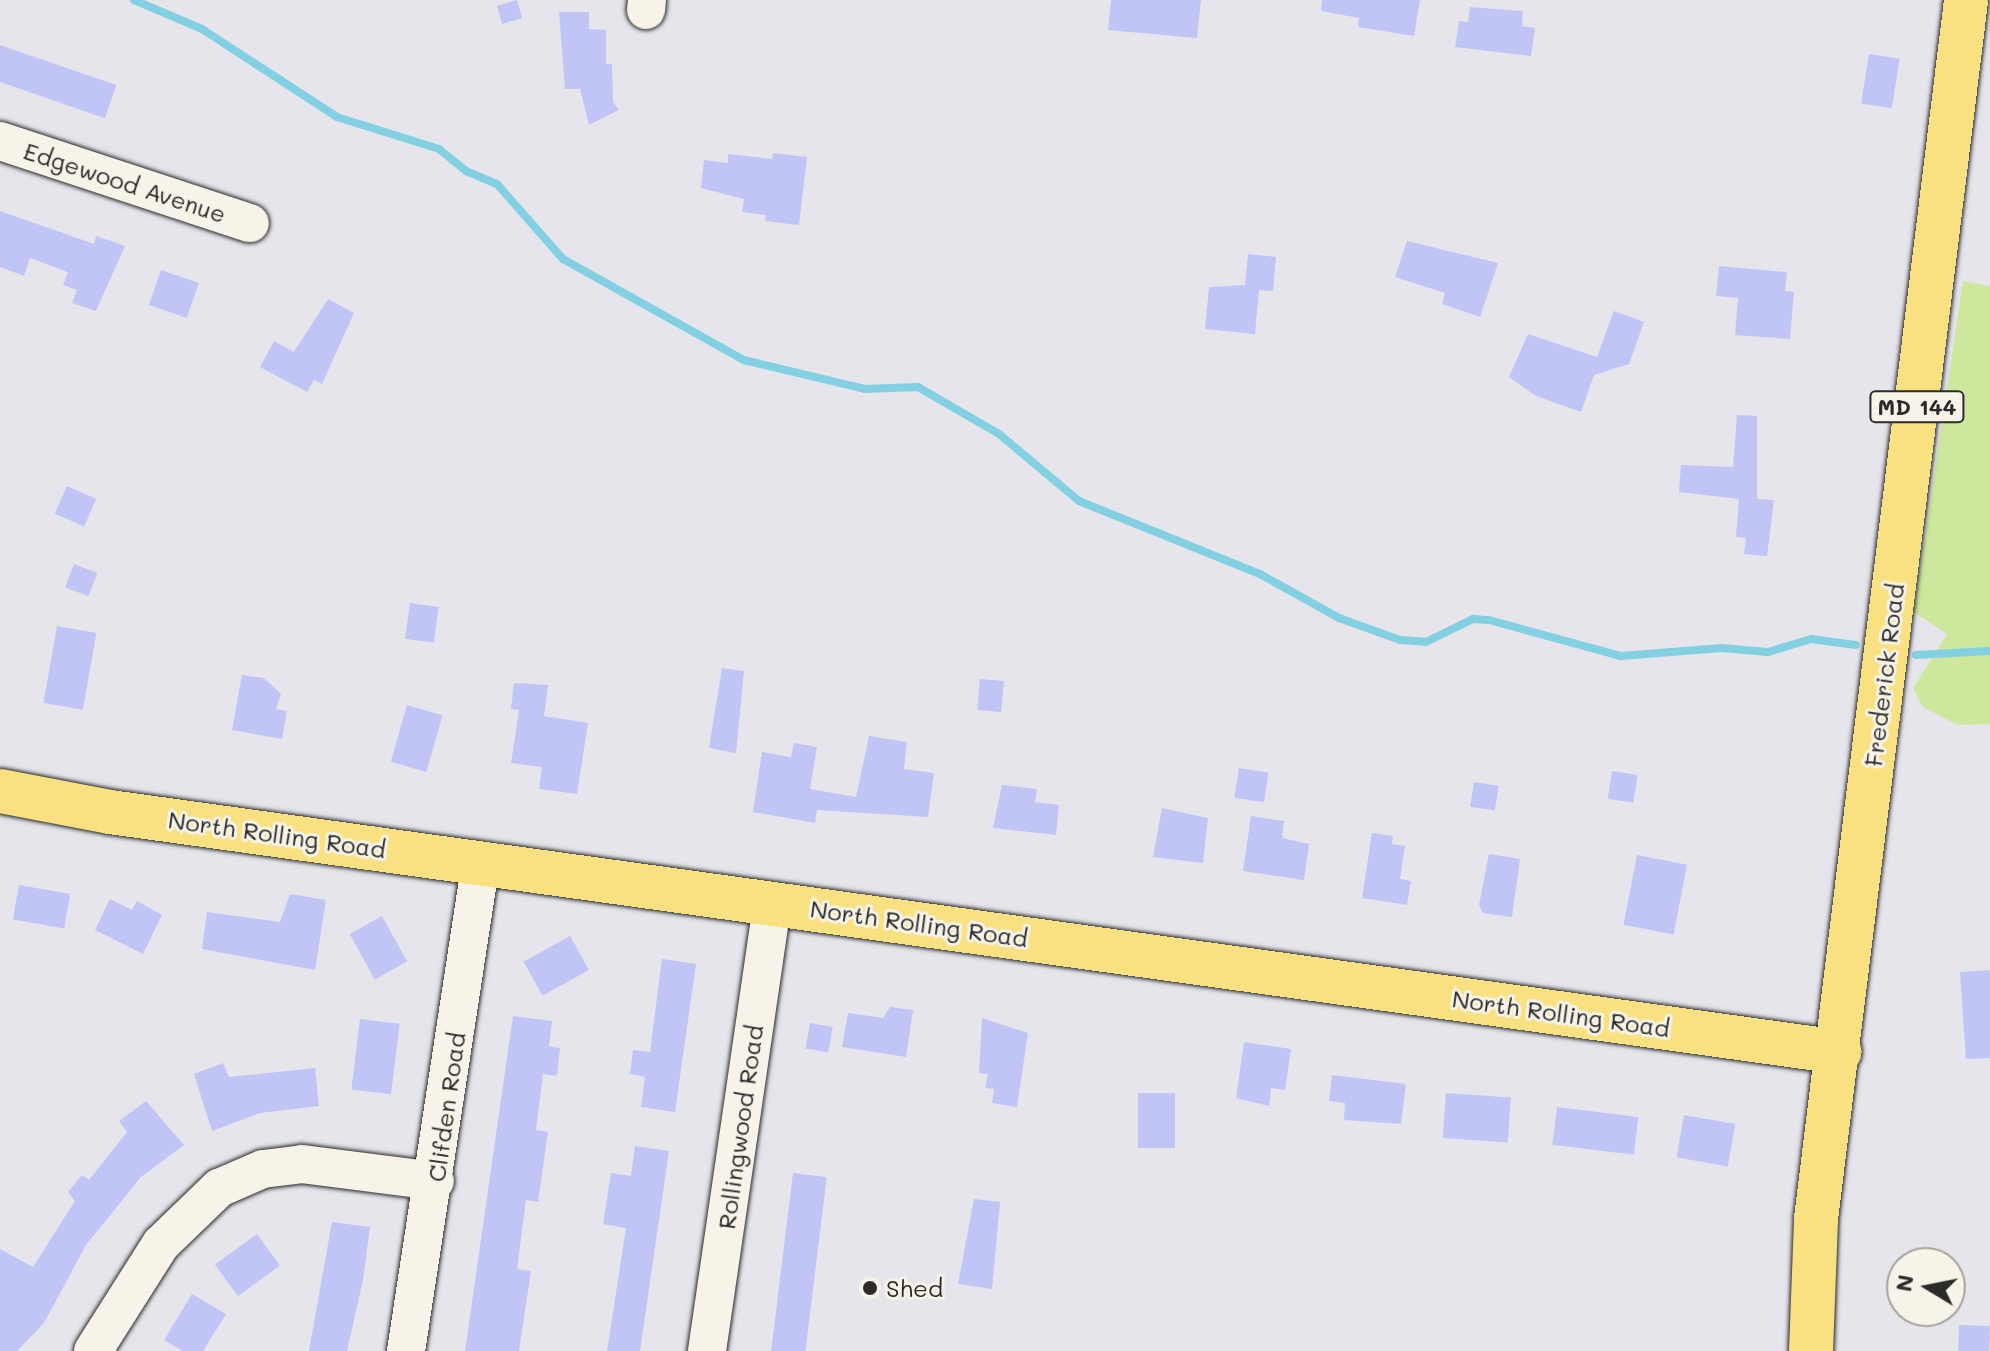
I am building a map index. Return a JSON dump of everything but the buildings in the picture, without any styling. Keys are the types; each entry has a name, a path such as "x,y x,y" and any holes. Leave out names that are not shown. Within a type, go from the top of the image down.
{"main road":[{"name":"Frederick Road","path":"1811,1351 1816,1219 1839,1052 1966,0"},
{"name":"North Rolling Road","path":"0,791 772,903 1839,1052"}],"street":[{"name":"Edgewood Avenue","path":"0,141 250,223"},
{"name":"Clifden Road","path":"406,1351 435,1181 481,861"},
{"name":"Rollingwood Road","path":"707,1351 772,903"},
{"path":"93,1351 161,1244 219,1188 263,1169 302,1164 435,1181"}],"green space":[{"path":"1963,281 1990,286 1990,724 1958,725 1923,707 1913,688 1947,634 1914,612"}],"waterway":[{"path":"134,0 202,29 337,117 439,149 466,171 497,184 563,259 744,360 865,389 918,387 999,434 1079,501 1260,574 1339,618 1400,640 1426,642 1473,619 1489,620 1621,656 1722,648 1768,652 1811,639 1856,645"},
{"path":"1916,655 1990,651"}],"place":[{"name":"Shed","path":"870,1288"}]}
